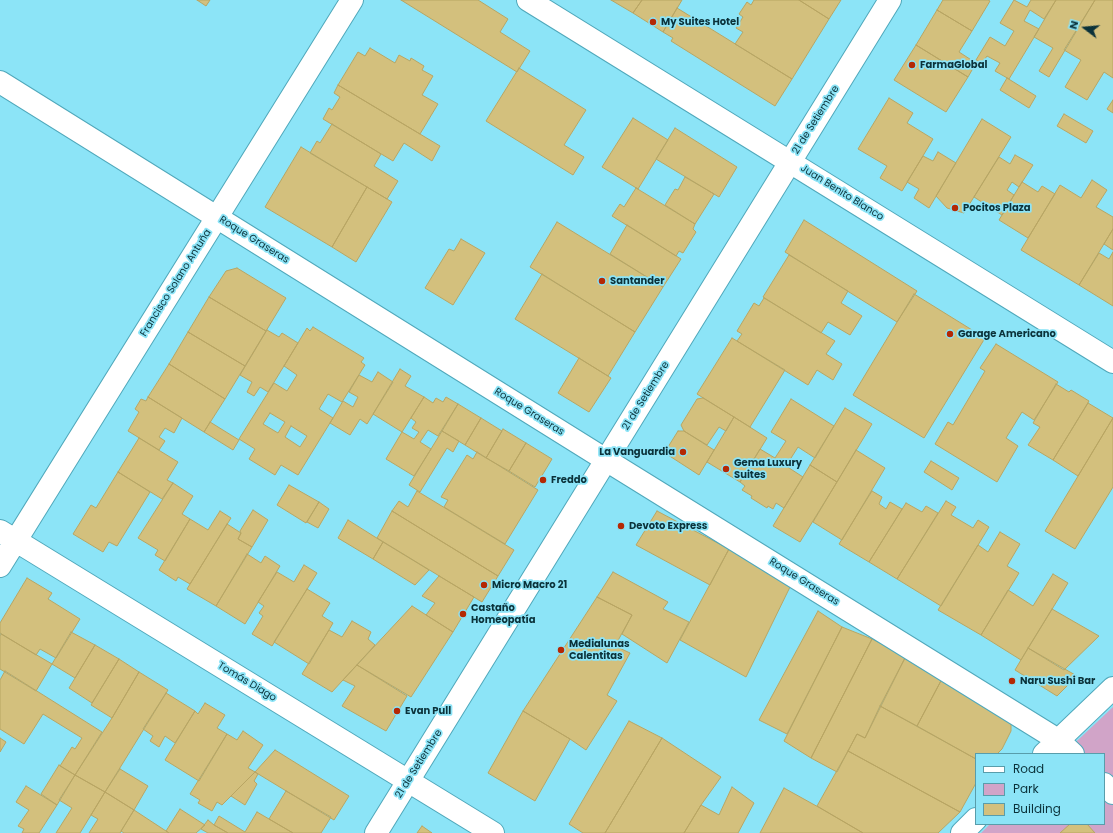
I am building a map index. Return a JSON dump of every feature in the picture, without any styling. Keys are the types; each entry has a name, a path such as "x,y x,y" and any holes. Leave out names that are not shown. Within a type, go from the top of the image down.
{"street":[{"name":"Francisco Solano Antuña","path":"0,566 8,536 217,217 352,0"},
{"name":"Juan Benito Blanco","path":"528,0 791,161 1113,362"},
{"name":"21 de Setiembre","path":"376,833 890,0"},
{"name":"Roque Graseras","path":"0,82 606,460 1058,749"},
{"name":"Tomás Diago","path":"8,536 493,833"},
{"path":"1058,749 1113,688"},
{"path":"1105,785 1113,793"},
{"path":"962,833 975,820"}],"green space":[{"path":"1113,707 1113,833 981,833 989,825 1105,825 1105,753 1064,753"}],"building":[{"path":"197,0 210,0 206,6"},
{"path":"401,0 478,0 508,19 500,32 530,51 517,72"},
{"path":"611,0 642,0 633,13"},
{"path":"642,0 682,0 663,32 633,13"},
{"path":"754,0 799,0 829,19 792,79 735,44 743,32 736,28 743,17 739,14 747,2 751,5"},
{"path":"799,0 841,0 829,19"},
{"path":"943,0 990,1 972,31 937,10"},
{"path":"1014,0 1027,7 1031,0 1056,0 1044,19 1030,10 1024,21 1039,29 1009,79 995,71 1000,63 987,56 982,63 976,60 990,37 1005,46 1014,31 1000,23"},
{"path":"1056,0 1095,0 1049,77 1039,71 1053,48 1034,37"},
{"path":"1095,0 1113,0 1113,78 1104,72 1087,100 1065,87 1081,60 1064,50"},
{"path":"677,8 792,79 775,106 671,41 673,38 663,32"},
{"path":"937,10 972,31 959,52 976,63 968,77 916,45"},
{"path":"916,45 968,77 946,112 894,80"},
{"path":"370,48 395,63 399,55 410,61 411,58 424,66 422,70 433,76 422,95 438,104 420,134 338,85 358,52 365,56"},
{"path":"519,68 586,110 564,145 584,157 573,175 486,121"},
{"path":"1007,78 1036,96 1029,108 1000,90"},
{"path":"338,85 440,146 432,161 404,143 393,161 323,119 329,108 332,110 340,97 334,93"},
{"path":"889,98 913,113 907,123 933,139 902,191 880,178 887,166 858,149"},
{"path":"1113,100 1113,113 1107,109"},
{"path":"1064,114 1093,131 1086,143 1057,126"},
{"path":"633,118 668,140 638,189 602,167"},
{"path":"982,119 1011,137 964,213 947,208 936,196"},
{"path":"332,124 381,154 374,166 398,181 387,199 310,153 317,141 320,143"},
{"path":"675,128 737,167 719,197 656,159"},
{"path":"301,147 367,187 332,247 265,207"},
{"path":"938,152 956,163 929,208 914,198 919,189 907,182 923,156 933,161"},
{"path":"1015,155 1033,165 1019,187 1012,182 1007,190 1014,195 1002,215 974,197 999,157 1010,164"},
{"path":"685,177 714,194 695,224 665,205 675,189 678,190"},
{"path":"1092,180 1107,190 1096,207 1113,217 1113,229 1079,285 1021,250 1060,185 1081,198"},
{"path":"1022,182 1038,192 1042,186 1055,194 1028,238 999,220"},
{"path":"367,187 392,202 356,262 332,247"},
{"path":"636,188 695,224 693,229 696,232 683,253 679,251 676,256 612,216 620,204 624,207"},
{"path":"804,220 917,291 897,322 785,252"},
{"name":"Santander","path":"557,222 663,287 635,332 530,267"},
{"path":"627,225 681,259 663,287 610,254"},
{"path":"1113,229 1113,250 1104,244"},
{"path":"461,239 485,253 453,305 425,288 449,249 454,251"},
{"path":"1113,252 1113,306 1079,285 1099,253 1109,259"},
{"path":"789,255 848,291 841,303 862,316 850,335 828,322 821,333 763,297"},
{"path":"237,268 286,298 266,331 209,297 226,271"},
{"path":"542,274 635,332 608,376 515,319"},
{"path":"914,294 985,338 924,438 853,395"},
{"path":"209,297 266,331 245,366 188,332"},
{"path":"764,298 835,341 826,354 842,364 833,380 817,370 808,385 737,341 742,334 737,331 754,303 759,306"},
{"path":"313,327 364,358 361,362 365,365 342,402 328,394 319,409 333,418 298,475 281,465 275,475 249,459 255,449 239,439 274,383 287,391 297,375 284,366 307,328 310,331","holes":["270,413 285,422 278,433 263,424","291,426 307,436 300,447 285,437"]},
{"path":"267,330 279,337 282,333 298,343 268,392 260,387 254,396 247,392 252,382 240,375"},
{"path":"188,332 245,366 225,399 169,364"},
{"path":"732,338 785,370 750,427 697,394"},
{"path":"996,344 1058,382 1034,420 1022,412 1006,438 1018,446 997,482 935,444 948,422 953,425 985,371 980,368"},
{"path":"579,358 611,378 589,412 558,393"},
{"path":"169,364 225,399 204,432 148,397"},
{"path":"400,369 411,376 405,386 424,397 402,432 373,414"},
{"path":"378,372 393,382 367,424 360,419 350,435 330,423 343,401 353,407 358,397 349,392 359,375 372,382"},
{"path":"1056,384 1069,392 1071,390 1089,401 1053,460 1028,445 1040,427 1033,423"},
{"path":"148,397 182,418 174,433 165,428 159,437 165,441 159,450 128,431 139,412 135,409 141,399 146,401"},
{"path":"424,397 433,403 436,398 443,402 446,397 458,404 438,436 428,430 420,442 431,449 414,476 386,459 402,432 414,439 419,432 412,428 416,422 411,418"},
{"path":"703,398 734,417 726,431 719,427 707,445 684,431 681,425 697,399"},
{"path":"791,399 834,426 815,458 798,447 786,466 803,477 784,508 776,503 773,509 768,506 767,508 751,498 752,496 742,490 745,486 740,482 760,449 775,458 786,441 771,432"},
{"path":"1088,403 1113,418 1078,476 1053,460"},
{"path":"458,404 481,418 465,445 442,431"},
{"path":"845,408 872,424 837,482 810,465"},
{"path":"734,417 767,438 740,482 707,462"},
{"path":"481,418 502,431 486,458 465,445"},
{"path":"1113,418 1113,487 1075,549 1045,531"},
{"path":"210,422 239,440 233,450 204,432"},
{"path":"503,429 526,443 509,471 486,458"},
{"path":"442,431 459,441 453,452 447,448 420,492 409,485"},
{"path":"678,431 684,431 714,450 699,475 668,455 668,447"},
{"path":"139,438 178,462 167,480 173,483 162,499 118,472"},
{"path":"526,443 552,459 535,487 509,471"},
{"path":"856,450 885,468 842,540 813,522"},
{"path":"477,452 538,490 505,544 444,507 448,500 441,497 467,455 473,459"},
{"path":"931,461 959,478 952,490 924,472"},
{"path":"810,465 837,482 800,542 773,526"},
{"path":"118,472 150,492 117,546 109,542 103,552 73,534 91,505 96,508"},
{"path":"173,483 193,496 182,514 190,519 165,561 155,555 158,550 138,538"},
{"path":"289,485 319,502 306,523 277,505"},
{"path":"417,491 514,550 498,576 392,511 399,501 408,507"},
{"path":"872,491 882,497 879,504 886,509 890,502 902,509 869,562 839,544"},
{"path":"946,501 956,507 951,515 973,528 978,520 989,527 941,606 897,579"},
{"path":"319,502 329,509 318,528 307,522"},
{"path":"906,503 922,512 926,506 938,513 897,579 869,562"},
{"path":"253,510 268,520 252,547 238,539 241,533 240,531"},
{"path":"220,511 231,518 190,584 178,577 176,581 159,570 190,519 208,530"},
{"path":"392,511 498,576 482,602 377,538"},
{"path":"657,511 729,549 710,585 636,545"},
{"path":"348,520 383,542 373,559 338,538"},
{"path":"227,524 241,533 238,539 252,547 216,606 187,589"},
{"path":"1000,532 1020,544 1007,566 1019,573 981,635 938,610 978,545 988,552"},
{"path":"383,542 429,570 415,585 373,559"},
{"path":"729,549 790,587 746,677 680,640"},
{"path":"247,554 261,563 265,556 280,566 245,624 216,606"},
{"path":"304,565 317,573 272,646 252,634 263,616 259,613 264,606 258,602 277,572 294,582"},
{"path":"613,572 668,602 663,609 689,622 667,663 622,634 632,615 597,597"},
{"path":"1053,574 1068,583 1021,660 981,635 1008,590 1033,606"},
{"path":"439,576 474,597 453,632 426,615 435,603 422,596"},
{"path":"27,578 52,593 48,599 80,619 56,658 40,649 36,655 0,633 0,623"},
{"path":"307,589 330,603 322,616 333,623 309,664 274,642"},
{"path":"597,597 632,615 615,646 630,653 607,695 617,701 586,750 523,711"},
{"path":"412,606 453,632 411,697 357,665"},
{"path":"1052,609 1099,636 1064,670 1028,648"},
{"path":"818,611 842,627 787,734 759,720"},
{"path":"352,621 371,632 368,639 375,645 332,692 302,674 329,630 342,637"},
{"path":"842,627 872,639 811,758 784,741"},
{"path":"71,632 95,645 75,678 52,664"},
{"path":"1,634 52,664 36,691 0,669"},
{"path":"872,639 906,656 865,738 857,734 837,772 811,758"},
{"path":"95,645 119,659 92,703 69,688"},
{"path":"1028,648 1077,676 1057,696 1015,670"},
{"path":"906,656 943,677 917,726 880,706"},
{"path":"119,659 139,672 112,718 91,705"},
{"path":"357,665 407,696 386,731 342,706 355,686 343,680"},
{"path":"5,671 102,732 75,775 60,766 72,747 75,749 82,738 43,714 24,744 0,729 0,680"},
{"path":"139,672 168,690 105,792 75,775 112,718"},
{"path":"943,677 1011,721 1011,731 1002,749 998,753 975,753 975,758 917,726"},
{"path":"166,693 195,711 175,743 165,736 159,747 150,741 153,736 143,729"},
{"path":"205,703 225,715 217,728 227,734 199,781 165,760 195,711 198,714"},
{"path":"880,706 975,758 975,785 960,812 848,751 857,734 865,738"},
{"path":"523,711 570,739 535,801 488,773"},
{"path":"629,721 662,738 605,833 583,833 569,824"},
{"path":"243,731 263,745 248,768 255,772 222,805 217,802 212,811 198,803 200,800 190,794 227,734 237,740"},
{"path":"0,738 6,742 0,752"},
{"path":"662,738 721,777 701,805 684,833 605,833"},
{"path":"275,750 349,796 334,820 255,772"},
{"path":"848,751 960,812 938,833 863,833 817,806"},
{"path":"59,765 75,775 57,805 41,794"},
{"path":"120,769 148,786 134,810 105,792"},
{"path":"255,772 258,774 254,781 257,784 245,805 231,796"},
{"path":"75,775 105,792 80,833 56,833 72,808 59,800"},
{"path":"26,786 57,805 39,833 22,833 24,829 18,826 29,810 16,802"},
{"path":"732,787 754,803 738,833 684,833 701,805 719,815"},
{"path":"784,788 820,808 863,833 760,833"},
{"path":"286,791 331,817 321,833 293,833 269,819"},
{"path":"105,792 134,810 120,833 89,833 98,819 91,815"},
{"path":"180,809 205,825 196,833 169,833 166,831"},
{"path":"134,810 169,833 124,833 121,831"},
{"path":"257,812 293,833 228,833 214,825 219,816 245,832"},
{"path":"208,820 228,833 208,833 201,829"},
{"path":"1069,825 1088,825 1095,833 1060,833"},
{"path":"422,826 432,833 417,833"}],"place":[{"name":"My Suites Hotel","path":"653,22"},
{"name":"FarmaGlobal","path":"912,65"},
{"name":"Pocitos Plaza","path":"955,208"},
{"name":"Santander","path":"602,281"},
{"name":"Garage Americano","path":"950,334"},
{"name":"La Vanguardia","path":"683,452"},
{"name":"Gema Luxury Suites","path":"726,469"},
{"name":"Freddo","path":"543,480"},
{"name":"Devoto Express","path":"621,526"},
{"name":"Micro Macro 21","path":"484,585"},
{"name":"Castaño Homeopatía","path":"463,614"},
{"name":"Medialunas Calentitas","path":"561,650"},
{"name":"Naru Sushi Bar","path":"1012,681"},
{"name":"Evan Pull","path":"397,711"}]}
